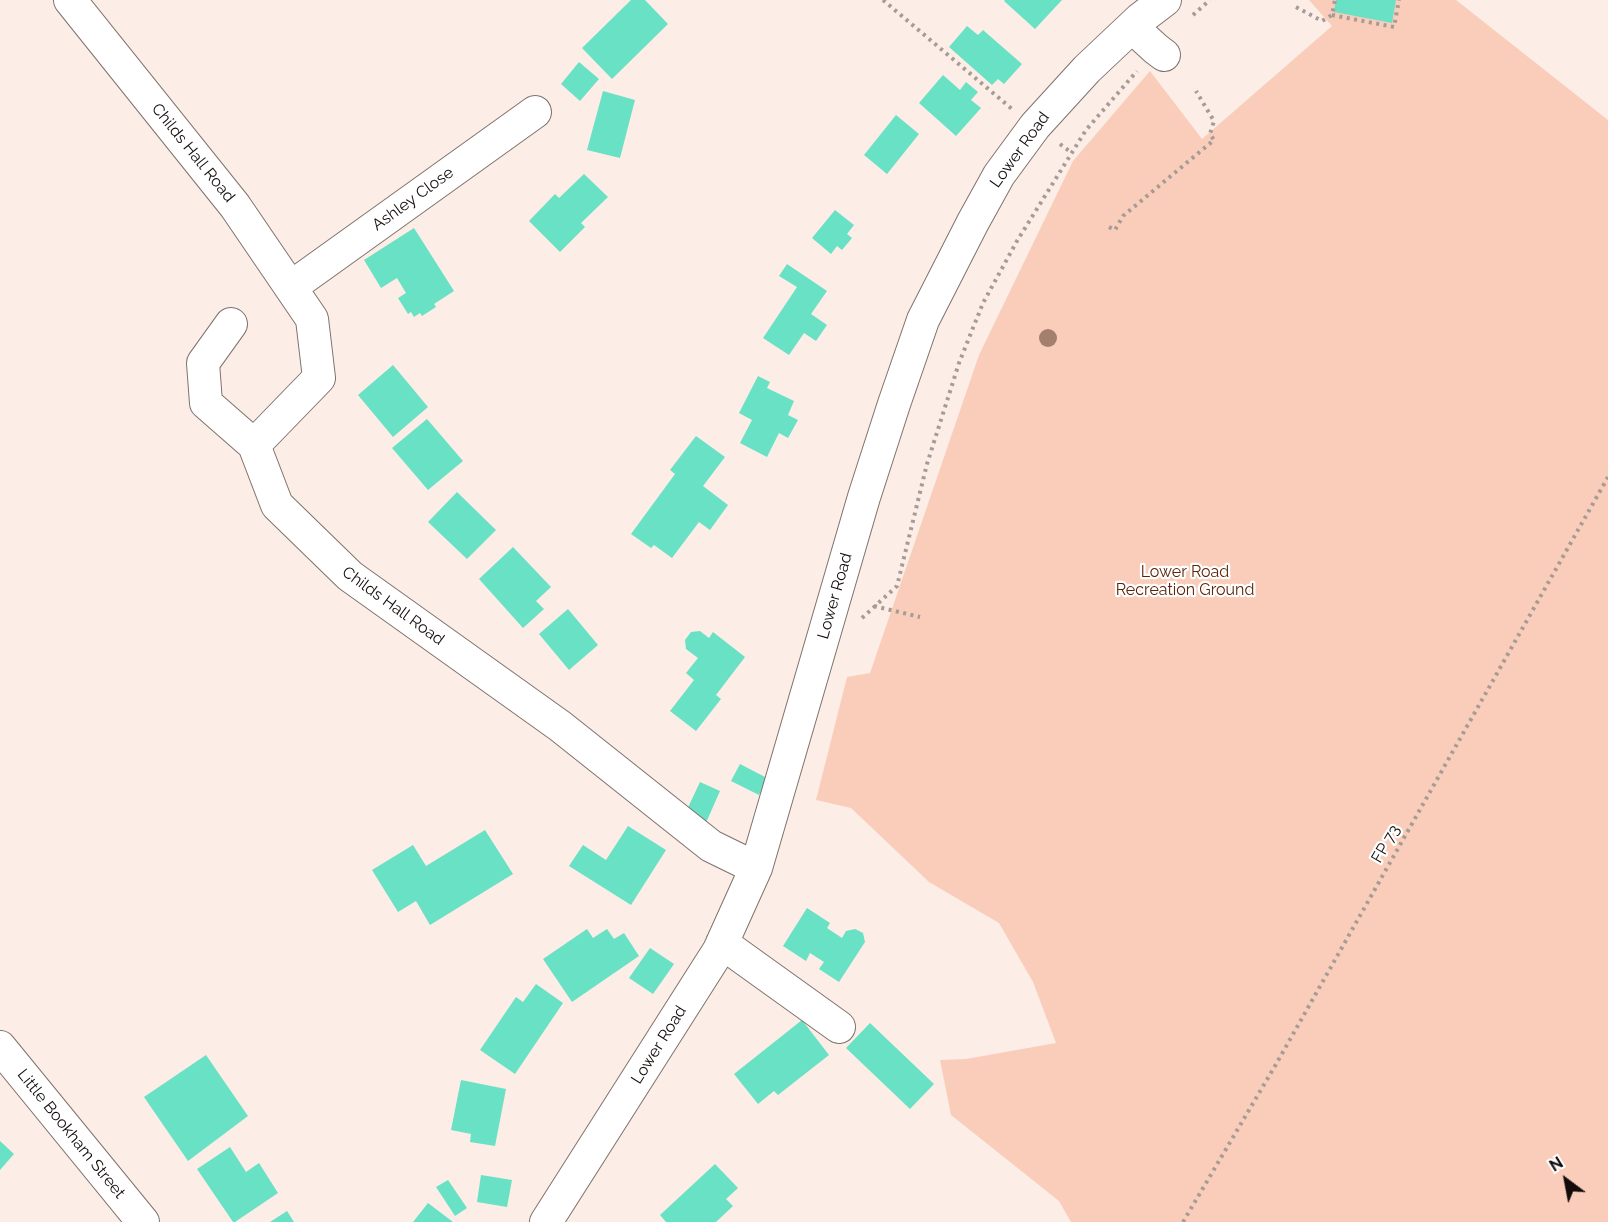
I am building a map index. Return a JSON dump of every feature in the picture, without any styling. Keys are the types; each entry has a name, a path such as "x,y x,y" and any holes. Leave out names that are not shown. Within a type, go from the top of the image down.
{"street":[{"name":"Childs Hall Road","path":"70,0 235,206 312,319 319,378 254,445 277,505 350,576 560,726 711,846 756,868"},
{"name":"Lower Road","path":"546,1222 722,943 756,868 864,497 923,320 973,222 1005,166 1035,126 1087,69 1165,0"},
{"path":"1132,27 1160,52"},
{"name":"Ashley Close","path":"291,287 535,112"},
{"path":"231,324 202,363 206,403 254,445"},
{"path":"722,943 839,1027"},
{"name":"Little Bookham Street","path":"0,1047 143,1222"}],"path":[{"path":"883,0 1015,111"},
{"path":"897,586 927,464 959,363 983,303 1017,241 1086,130 1210,0"},
{"path":"1332,15 1335,0"},
{"path":"1296,7 1322,21 1332,15 1394,27 1399,0"},
{"path":"1109,227 1115,230 1123,216 1214,140 1210,134 1214,121 1196,91"},
{"name":"FP 73","path":"1183,1222 1275,1066 1608,477"},
{"path":"874,606 920,617"}],"green space":[{"name":"Lower Road Recreation Ground","path":"1309,0 1456,0 1608,120 1608,1222 1071,1222 1059,1201 951,1115 940,1060 966,1059 1056,1043 1033,982 999,923 929,882 851,808 816,800 847,677 870,673 979,355 1073,161 1150,71 1202,139 1332,26"}],"building":[{"path":"631,0 645,0 668,24 612,79 582,48"},
{"path":"1005,0 1062,0 1035,29"},
{"path":"1336,0 1396,0 1392,23 1334,12"},
{"path":"967,26 978,35 983,30 1022,64 1004,84 998,79 992,85 949,47"},
{"path":"579,62 599,79 580,101 561,84"},
{"path":"943,75 960,90 966,82 978,92 971,100 981,108 956,136 919,103"},
{"path":"603,91 635,100 620,158 587,150"},
{"path":"896,115 919,134 887,174 864,155"},
{"path":"584,174 608,197 581,223 585,227 560,252 529,221 555,194 559,198"},
{"path":"835,210 854,225 847,234 852,238 842,250 837,246 831,254 812,238"},
{"path":"414,228 454,291 434,304 436,307 422,316 420,313 414,317 411,312 408,314 398,298 406,293 397,278 381,288 364,260"},
{"path":"787,264 827,291 811,314 827,325 816,341 804,333 789,355 763,338 797,287 779,276"},
{"path":"393,365 428,407 393,437 358,395"},
{"path":"758,376 770,382 767,388 794,401 788,415 798,420 788,438 779,433 767,457 740,443 752,420 739,413"},
{"path":"427,419 463,461 428,490 392,448"},
{"path":"696,436 725,457 703,486 728,505 710,530 699,522 672,558 654,545 651,548 631,534 675,474 670,470"},
{"path":"457,492 496,530 467,559 428,522"},
{"path":"513,547 551,587 536,601 544,609 523,628 479,579"},
{"path":"568,609 598,645 569,670 539,634"},
{"path":"700,631 709,638 713,632 745,657 716,695 721,699 696,731 670,711 694,680 686,673 698,658 686,649 685,640 691,632"},
{"path":"740,764 767,778 759,795 731,781"},
{"path":"700,782 720,791 705,825 684,816"},
{"path":"628,826 666,850 631,905 569,866 583,845 606,860"},
{"path":"485,830 513,874 430,925 416,901 398,912 372,870 413,845 426,866"},
{"path":"807,908 830,923 827,928 842,938 846,931 855,929 863,933 865,942 839,982 819,969 824,962 810,953 806,961 783,946"},
{"path":"587,929 593,938 607,929 614,939 624,933 639,956 572,1002 543,959"},
{"path":"650,948 674,964 653,994 629,978"},
{"path":"536,984 563,1003 515,1074 480,1050 516,997 523,1002"},
{"path":"802,1020 829,1055 778,1095 774,1091 758,1104 734,1074"},
{"path":"870,1023 934,1084 910,1109 846,1048"},
{"path":"206,1055 248,1116 188,1161 144,1097"},
{"path":"461,1080 506,1089 495,1146 470,1142 471,1134 451,1130"},
{"path":"0,1141 14,1154 0,1170"},
{"path":"230,1147 246,1172 259,1163 278,1193 235,1222 197,1169"},
{"path":"715,1164 738,1188 726,1199 733,1206 716,1222 666,1222 660,1215"},
{"path":"481,1175 512,1180 507,1207 477,1202"},
{"path":"448,1180 467,1208 455,1216 436,1187"},
{"path":"428,1203 453,1222 413,1222"},
{"path":"287,1211 294,1222 270,1222"}]}
